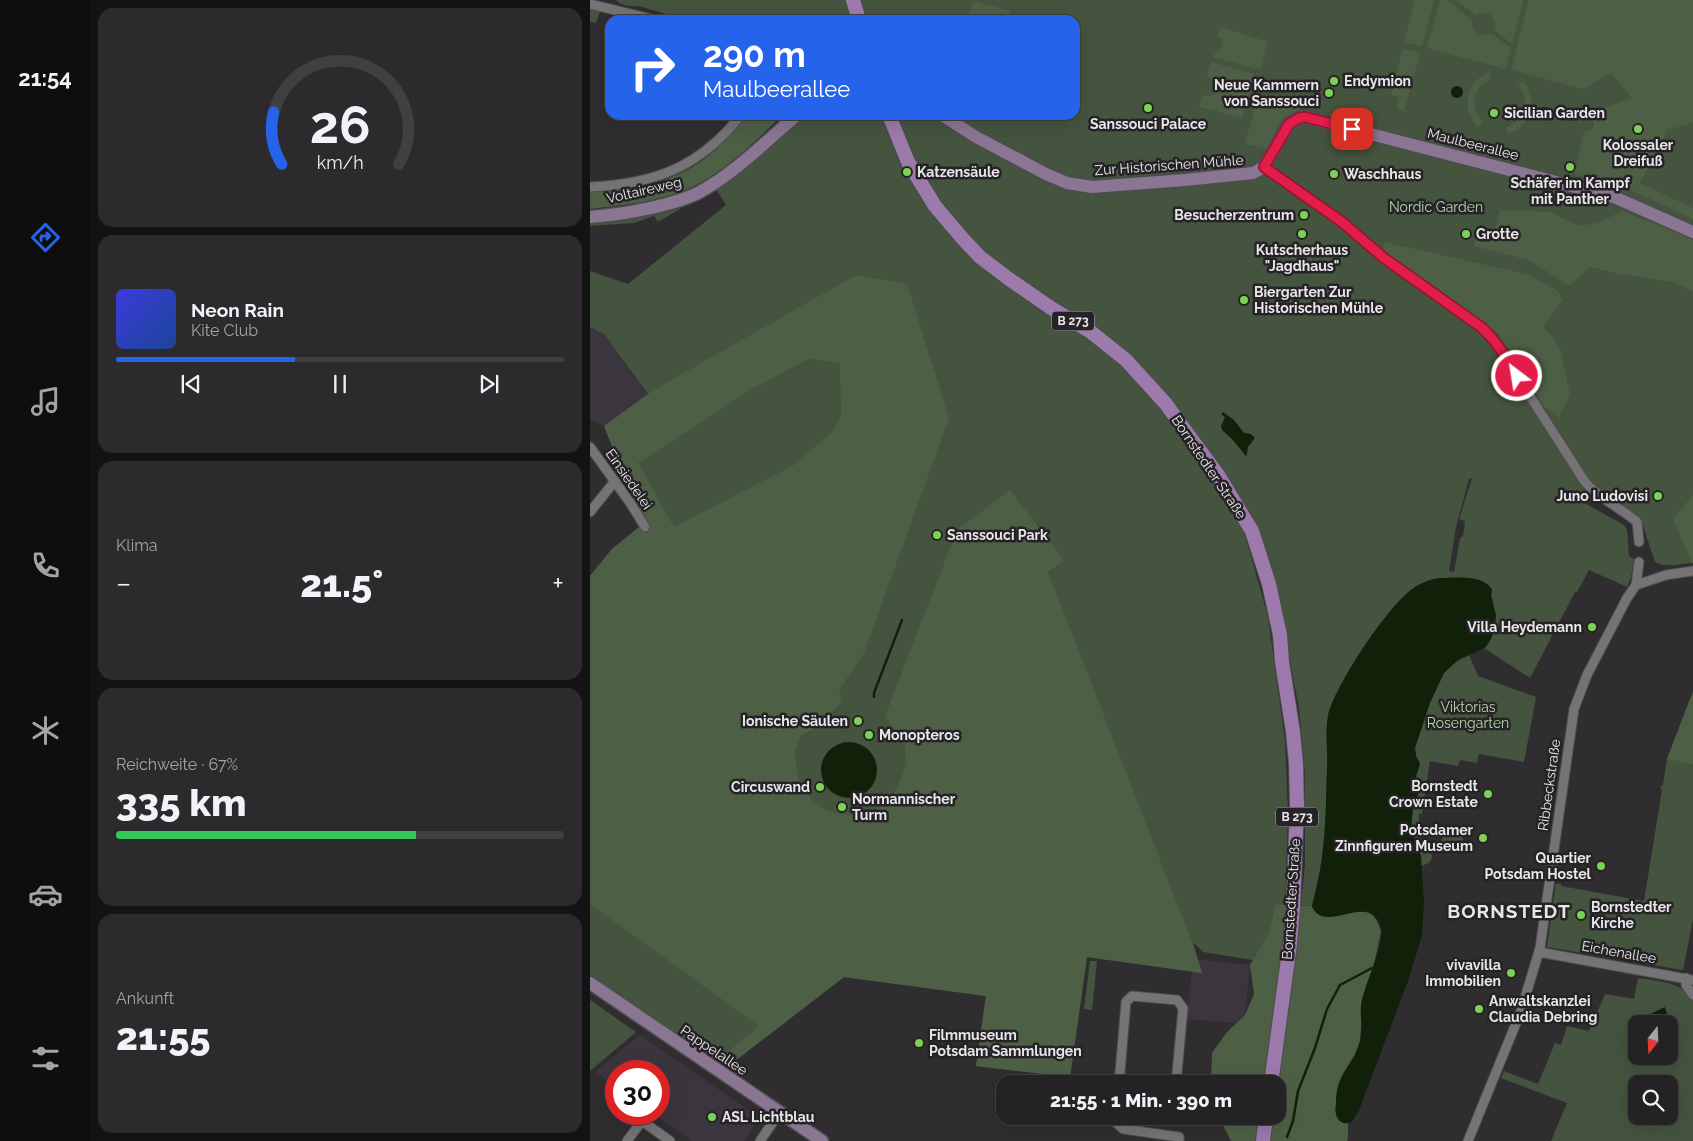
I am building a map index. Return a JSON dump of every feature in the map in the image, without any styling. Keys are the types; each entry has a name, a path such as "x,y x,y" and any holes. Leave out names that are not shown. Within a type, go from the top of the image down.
{"main road":[{"path":"853,0 858,15"},
{"name":"Bornstedter Straße","path":"891,120 908,162 935,206 963,240 987,262 1051,308 1091,332 1126,360 1166,404 1218,475 1252,530 1269,584 1280,635 1296,764 1297,815 1293,908 1271,1075"},
{"path":"1263,1141 1265,1125"}],"street":[{"path":"590,4 635,15"},
{"name":"Maulbeerallee","path":"1264,167 1289,124 1305,117 1614,197 1693,232"},
{"path":"590,187 631,184 676,170 711,147 736,120"},
{"name":"Voltaireweg","path":"590,217 643,208 697,193 728,174 791,120"},
{"name":"Zur Historischen Mühle","path":"950,120 976,137 1046,174 1079,185 1092,187 1248,175 1264,167"},
{"path":"1264,167 1342,222 1384,258 1481,327 1492,337 1585,482 1596,494 1617,506 1637,522 1639,542"},
{"name":"Einsiedelei","path":"590,447 644,527"},
{"path":"590,512 615,482"},
{"name":"Ribbeckstraße","path":"1468,1141 1521,1011 1539,952 1574,709 1587,675 1630,592 1636,585 1638,562"},
{"path":"1636,585 1666,575 1693,571"},
{"name":"Eichenallee","path":"1539,952 1690,979"},
{"path":"1690,979 1686,985 1693,995"},
{"name":"Pappelallee","path":"590,983 822,1141"},
{"path":"1120,1075 1126,1002 1132,996 1178,1000 1183,1008 1177,1075"},
{"path":"760,1141 780,1112"},
{"path":"627,1141 642,1121 670,1141"},
{"path":"1118,1125 1123,1130 1179,1136 1179,1141"}],"shaded area":[{"path":"1415,0 1434,0 1422,46 1404,42"},
{"path":"1440,0 1447,0 1472,20 1472,27 1478,34 1485,35 1491,33 1511,48 1505,69 1427,48"},
{"path":"1456,0 1523,0 1512,44 1494,30 1495,21 1491,16 1484,13 1476,15"},
{"path":"1529,0 1693,0 1693,123 1667,130 1640,183 1693,208 1693,219 1625,187 1574,174 1584,132 1590,131 1594,126 1593,120 1589,116 1609,106 1632,98 1611,73 1584,89 1511,70"},
{"path":"974,1 1011,11 1010,15 968,15"},
{"path":"1221,27 1268,42 1261,70 1212,57 1222,47 1223,39 1217,37"},
{"path":"1403,49 1420,53 1404,111 1397,109 1399,97 1391,95"},
{"path":"1211,62 1254,74 1242,118 1199,107 1202,95 1212,95 1217,88 1216,81 1207,76"},
{"path":"1489,72 1491,79 1480,87 1475,98 1476,110 1483,122 1478,127 1472,120 1469,112 1468,96 1475,82"},
{"path":"1524,80 1531,96 1530,112 1523,125 1508,134 1506,128 1517,120 1524,110 1525,97 1518,85"},
{"path":"1455,86 1459,86 1463,92 1459,98 1455,98 1451,94 1451,90"},
{"path":"1258,96 1300,107 1280,122 1270,150 1245,144"},
{"path":"1542,107 1546,107 1550,113 1546,119 1542,119 1538,115 1538,111"},
{"path":"743,120 776,121 735,159 712,176 688,189 652,200 590,209 590,191 636,187 670,178 699,163 724,142"},
{"path":"1500,210 1550,212 1579,226 1598,223 1622,211 1693,239 1693,292 1674,282 1619,274 1590,267 1569,286 1529,260 1474,246 1476,239 1495,230"},
{"path":"1384,242 1530,275 1558,291 1562,300 1543,328 1553,337 1560,348 1570,395 1559,417 1545,407 1499,334 1383,252"},
{"path":"856,275 907,284 949,418 864,653 839,690 842,702 816,727 800,736 795,751 798,779 810,798 824,809 838,814 857,815 875,810 895,793 906,766 905,745 885,716 957,530 1010,490 1064,560 1048,572 1192,942 1202,973 1087,957 1070,1075 1053,1075 976,1066 986,996 844,977 731,1064 715,1063 759,1026 590,904 590,576 612,549 644,523 604,426 648,394","holes":["810,358 840,364 841,416 833,431 794,465 674,527 638,463 752,389"]},
{"path":"590,327 604,334 648,394 604,426 590,419"},
{"path":"1223,412 1234,420 1244,433 1251,434 1255,438 1248,447 1246,456 1222,430 1221,426 1225,417 1221,414"},
{"path":"1693,495 1693,563 1692,563 1673,519"},
{"path":"1440,578 1476,579 1488,585 1492,590 1491,596 1496,615 1495,627 1486,647 1458,660 1444,673 1430,703 1415,748 1420,764 1416,776 1418,794 1413,806 1411,828 1421,856 1424,903 1422,936 1407,984 1359,1110 1352,1122 1344,1123 1338,1119 1336,1113 1337,1089 1359,1045 1361,1006 1365,988 1377,956 1381,929 1376,918 1368,912 1327,917 1318,914 1312,906 1320,869 1326,813 1328,716 1332,703 1351,667 1391,610 1415,587 1427,581"},
{"path":"1693,692 1693,764 1667,759"},
{"path":"849,742 860,744 869,750 875,759 877,770 875,781 869,790 860,796 849,798 838,796 829,790 823,781 821,770 823,759 829,750 838,744"},
{"path":"1275,904 1312,906 1314,911 1331,916 1362,911 1367,912 1373,915 1381,931 1361,1027 1360,1041 1355,1054 1341,1077 1343,1123 1348,1123 1347,1141 1231,1141 1223,1125 1286,1125 1286,1075 1211,1075 1212,1053 1227,1032 1245,1015 1254,994 1250,965 1269,932"},
{"path":"1193,959 1250,965 1245,1015 1236,1023 1187,1019"},
{"path":"1665,1007 1667,1015 1648,1015"},
{"path":"640,1035 760,1118 744,1141 692,1141 669,1125 670,1060 610,1060"},
{"path":"605,1064 605,1079 595,1072"}],"green space":[{"name":"Sanssouci Park","path":"616,0 1693,0 1693,563 1668,565 1655,562 1642,523 1607,499 1596,486 1590,493 1564,490 1624,525 1627,530 1629,556 1634,559 1631,577 1627,587 1589,570 1577,592 1575,592 1530,678 1484,648 1488,644 1493,632 1495,613 1491,590 1487,585 1475,580 1462,578 1435,579 1424,582 1403,597 1390,611 1351,667 1332,703 1327,730 1324,836 1320,869 1312,906 1301,905 1305,864 1305,775 1299,708 1283,626 1244,531 1268,617 1285,741 1288,814 1285,905 1275,904 1269,932 1253,960 1203,952 1193,942 1202,973 1087,957 1070,1075 1053,1075 976,1066 986,996 844,977 731,1064 712,1061 590,976 590,576 612,549 644,523 604,426 648,394 604,334 590,327 590,271 628,284 726,205 716,189 797,120 1080,120 1080,15 866,15 864,10 851,15 669,15 639,6 627,6","holes":["1472,478 1459,519 1465,521 1463,536 1460,538 1454,572 1449,571 1456,527 1469,479"]},
{"path":"590,9 600,12 596,23 590,22"},
{"path":"682,205 680,209 658,222 654,216 634,223 590,226 590,219"},
{"name":"Viktorias Rosengarten","path":"1469,655 1478,676 1536,697 1524,762 1479,754 1477,763 1460,760 1458,766 1430,761 1422,814 1419,814 1419,818 1420,842 1424,843 1423,851 1429,852 1432,857 1430,861 1421,866 1421,856 1411,828 1413,806 1418,794 1416,776 1420,764 1415,748 1430,701 1443,674 1451,665"},
{"path":"1693,692 1693,919 1683,970 1547,947 1556,883 1561,884 1561,886 1644,901 1662,790 1660,787 1663,785 1667,759"},
{"path":"1446,825 1465,828 1460,852 1440,848"},
{"path":"1090,961 1097,961 1092,1010 1084,1009"},
{"path":"1638,978 1661,981 1676,986 1688,993 1693,999 1693,1141 1551,1141 1567,1103 1501,1078 1504,1071 1538,1084 1555,1043 1561,1045 1567,1026 1589,1031 1605,994 1634,999"},
{"path":"590,1000 636,1032 590,1071"}],"waterway":[{"path":"874,697 902,620"},
{"path":"1287,1137 1293,1121 1298,1091 1315,1048 1327,1009 1340,985 1372,968"}],"place":[{"name":"Endymion","path":"1334,81"},
{"name":"Neue Kammern von Sanssouci","path":"1329,93"},
{"name":"Sanssouci Palace","path":"1148,108"},
{"name":"Sicilian Garden","path":"1494,113"},
{"name":"Kolossaler Dreifuß","path":"1638,129"},
{"name":"Schäfer im Kampf mit Panther","path":"1570,167"},
{"name":"Katzensäule","path":"907,172"},
{"name":"Waschhaus","path":"1334,174"},
{"name":"Besucherzentrum","path":"1304,215"},
{"name":"Kutscherhaus \"Jagdhaus\"","path":"1302,234"},
{"name":"Grotte","path":"1466,234"},
{"name":"Biergarten Zur Historischen Mühle","path":"1244,300"},
{"name":"Juno Ludovisi","path":"1658,496"},
{"name":"Sanssouci Park","path":"937,535"},
{"name":"Villa Heydemann","path":"1592,627"},
{"name":"Ionische Säulen","path":"858,721"},
{"name":"Monopteros","path":"869,735"},
{"name":"Circuswand","path":"820,787"},
{"name":"Bornstedt Crown Estate","path":"1488,794"},
{"name":"Normannischer Turm","path":"842,807"},
{"name":"Potsdamer Zinnfiguren Museum","path":"1483,838"},
{"name":"Quartier Potsdam Hostel","path":"1601,866"},
{"name":"Bornstedter Kirche","path":"1581,915"},
{"name":"vivavilla Immobilien","path":"1511,973"},
{"name":"Anwaltskanzlei Claudia Debring","path":"1479,1009"},
{"name":"Filmmuseum Potsdam Sammlungen","path":"919,1043"},
{"name":"ASL Lichtblau","path":"712,1117"}],"district":[{"name":"BORNSTEDT","path":"1509,911"}],"route":[{"path":"1352,129 1305,117 1292,121 1264,167 1318,204 1384,258 1481,327 1500,347 1517,376"}],"park label":[{"name":"Nordic Garden","path":"1436,207"}]}
